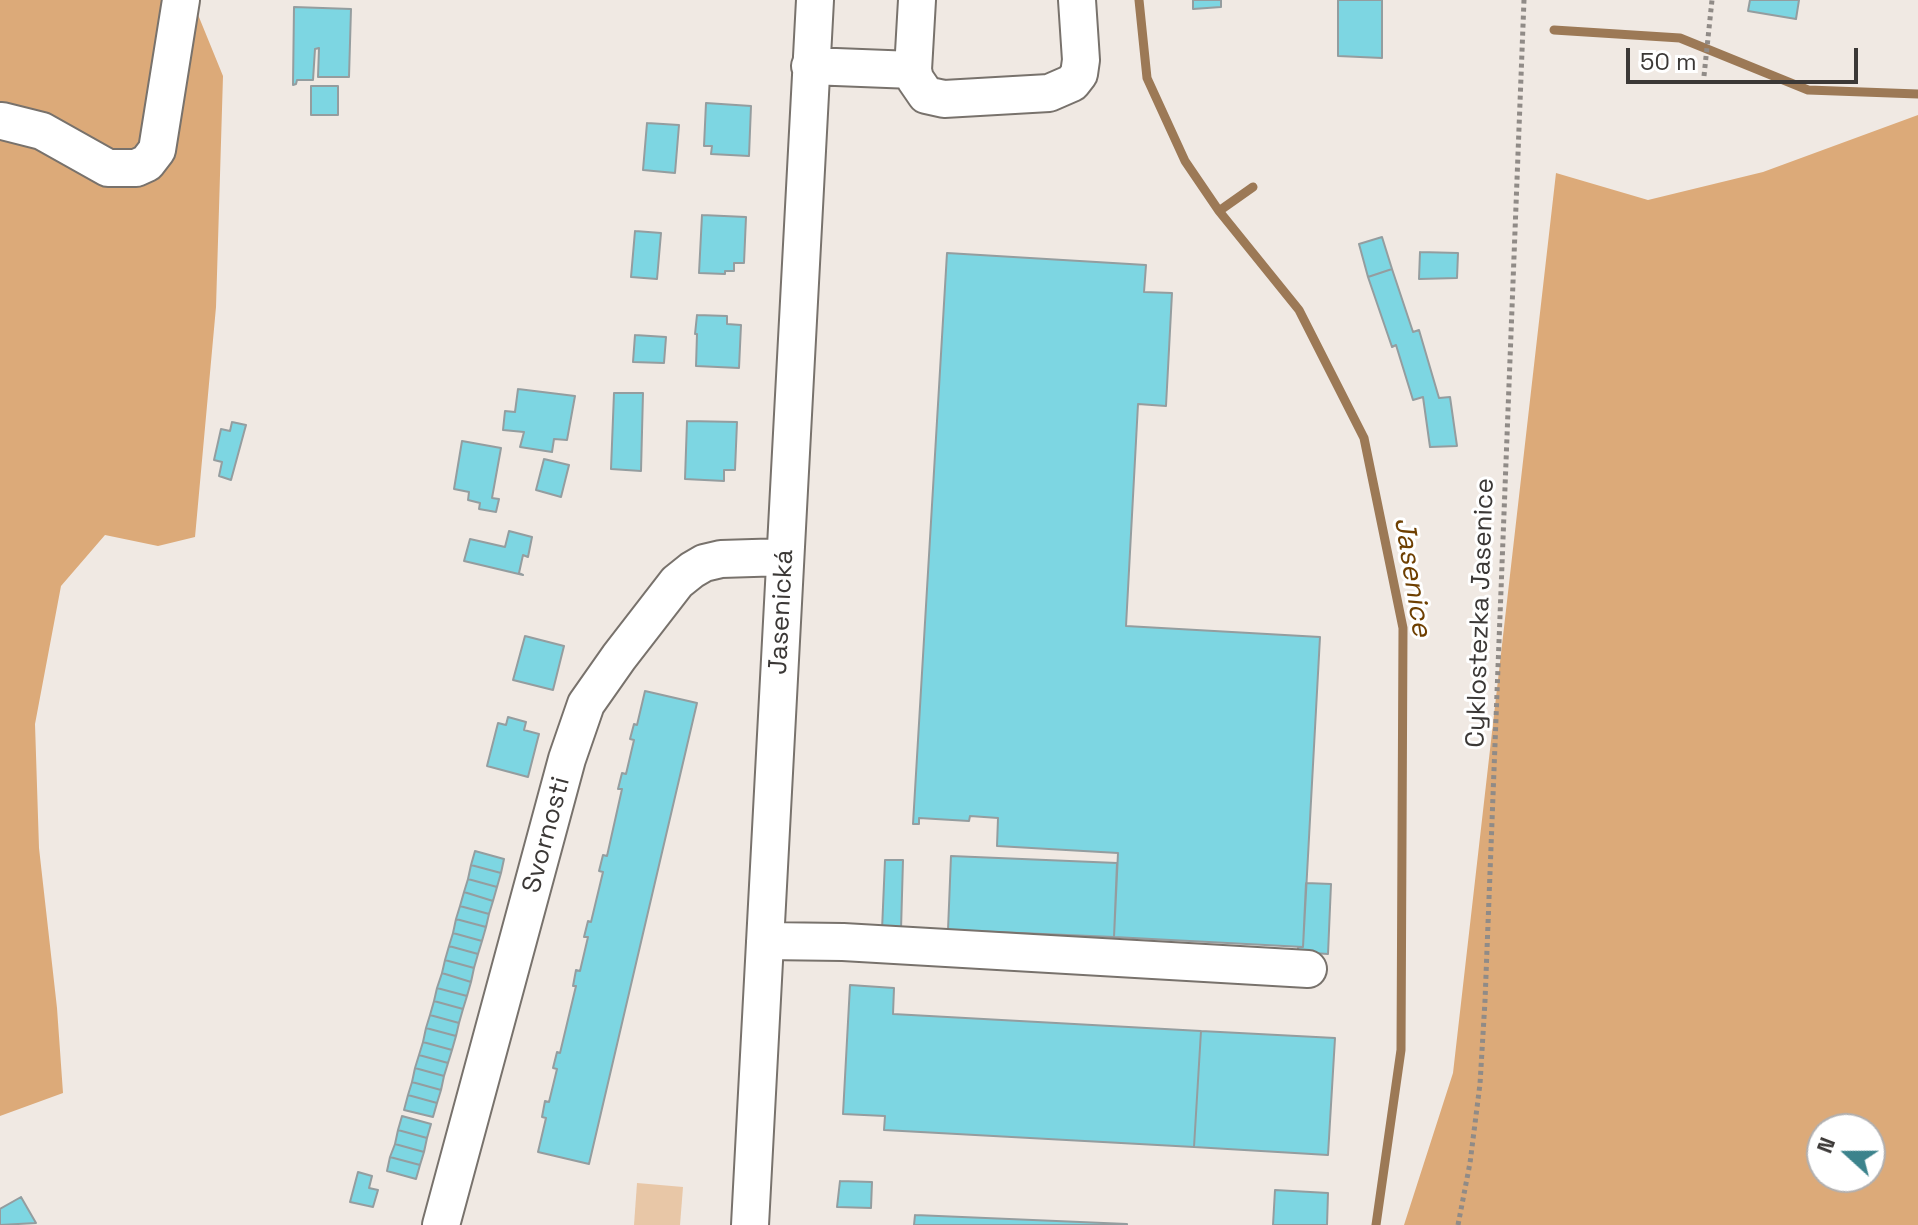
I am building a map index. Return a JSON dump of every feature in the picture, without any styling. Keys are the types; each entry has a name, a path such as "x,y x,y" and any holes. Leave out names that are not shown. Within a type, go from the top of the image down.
{"street":[{"path":"2,121 42,131 108,168 136,168 147,163 157,150 181,0"},
{"name":"Jasenická","path":"750,1225 815,0"},
{"path":"917,0 913,70 919,88 934,98 1049,93 1072,83 1079,74 1081,60 1077,0"},
{"path":"810,66 913,70"},
{"name":"Svornosti","path":"441,1225 567,759 586,704 677,582 692,570 721,559 785,557"},
{"path":"765,941 843,942 1308,969"}],"path":[{"name":"Cyklostezka Jasenice","path":"1458,1225 1480,1084 1485,1001 1524,0"},
{"path":"1704,76 1712,0"}],"shaded area":[{"path":"0,0 192,0 223,76 216,307 195,537 158,546 105,535 61,586 35,724 39,848 63,1093 0,1116"},
{"path":"1918,115 1918,1225 1404,1225 1453,1073 1556,173 1648,200 1763,172"},
{"path":"637,1183 683,1187 680,1225 634,1225"}],"building":[{"path":"1193,0 1221,0 1221,7 1193,9"},
{"path":"1338,0 1382,0 1382,58 1338,56"},
{"path":"1750,0 1799,0 1796,19 1748,11"},
{"path":"294,7 351,9 349,77 318,77 319,48 315,49 313,80 297,80 293,85"},
{"path":"311,86 338,86 338,115 311,115"},
{"path":"706,103 751,106 749,156 711,154 712,146 704,146"},
{"path":"647,123 679,125 675,173 643,170"},
{"path":"702,215 746,217 744,263 734,263 734,271 725,271 725,274 699,273"},
{"path":"635,231 661,233 657,279 631,277"},
{"path":"1382,237 1392,269 1368,277 1359,244"},
{"path":"1420,252 1458,253 1457,278 1419,279"},
{"path":"947,253 1146,265 1144,292 1172,293 1166,406 1138,404 1126,626 1320,637 1303,947 1114,937 1118,853 997,846 998,818 970,816 969,821 919,818 919,824 913,824"},
{"path":"1392,269 1413,332 1419,330 1439,398 1450,397 1457,446 1430,447 1423,397 1413,400 1396,345 1392,347 1368,277"},
{"path":"697,315 727,316 727,324 741,325 739,368 696,366"},
{"path":"635,335 666,337 664,363 633,362"},
{"path":"518,389 575,396 567,440 554,439 552,452 520,447 524,432 503,430 505,411 515,412"},
{"path":"614,393 643,393 641,471 611,469"},
{"path":"687,421 737,422 735,470 724,470 724,481 685,479"},
{"path":"232,422 246,425 231,480 219,476 222,462 214,460 221,429 230,431"},
{"path":"462,441 501,448 492,498 499,499 496,512 479,509 480,503 468,500 469,492 454,489"},
{"path":"544,459 569,465 561,497 536,490"},
{"path":"509,531 532,537 528,557 523,555 519,573 523,575 464,561 470,539 505,547"},
{"path":"525,636 564,646 553,690 513,680"},
{"path":"645,691 697,703 589,1164 538,1152 546,1118 542,1117 557,1069 553,1068 557,1052 560,1053 576,986 573,986 576,970 580,971 588,937 584,937 588,921 591,922 603,872 599,871 603,855 607,856 622,789 618,789 622,773 626,774 634,740 630,739 634,724 637,725"},
{"path":"508,717 526,722 524,730 539,734 528,777 487,766 498,723 506,725"},
{"path":"475,851 504,859 501,873 471,865"},
{"path":"951,856 1117,863 1114,937 948,930"},
{"path":"885,860 903,860 901,930 882,930"},
{"path":"471,865 501,873 497,887 468,879"},
{"path":"468,879 497,887 493,901 464,892"},
{"path":"1306,883 1331,884 1328,954 1298,952 1298,947 1303,947"},
{"path":"464,892 493,901 489,914 460,906"},
{"path":"460,906 489,914 486,927 456,919"},
{"path":"456,919 486,927 482,941 453,933"},
{"path":"453,933 482,941 478,954 449,946"},
{"path":"449,946 478,954 474,968 445,960"},
{"path":"445,960 474,968 471,982 442,973"},
{"path":"442,973 471,982 467,996 437,988"},
{"path":"850,985 894,988 893,1014 1201,1031 1194,1147 884,1130 885,1116 843,1114"},
{"path":"437,988 467,996 463,1009 434,1001"},
{"path":"434,1001 463,1009 459,1023 430,1015"},
{"path":"430,1015 459,1023 456,1036 426,1028"},
{"path":"426,1028 456,1036 452,1050 423,1042"},
{"path":"1201,1031 1335,1038 1328,1155 1194,1147"},
{"path":"423,1042 452,1050 448,1063 419,1055"},
{"path":"419,1055 448,1063 444,1076 415,1068"},
{"path":"415,1068 444,1076 441,1090 412,1082"},
{"path":"412,1082 441,1090 437,1103 408,1095"},
{"path":"408,1095 437,1103 433,1117 404,1110"},
{"path":"402,1116 431,1124 427,1138 398,1130"},
{"path":"398,1130 427,1138 424,1152 395,1144"},
{"path":"395,1144 424,1152 420,1165 390,1157"},
{"path":"390,1157 420,1165 416,1179 387,1171"},
{"path":"358,1172 372,1176 369,1188 378,1190 373,1207 350,1202"},
{"path":"840,1181 872,1182 871,1208 837,1207"},
{"path":"1275,1190 1328,1193 1327,1225 1273,1225"},
{"path":"21,1197 36,1223 0,1225 0,1209"},
{"path":"915,1215 1127,1224 1127,1225 914,1225"}],"waterway":[{"name":"Jasenice","path":"1139,0 1147,78 1185,161 1219,211 1299,310 1364,438 1403,628 1401,1050 1376,1225"},
{"path":"1554,30 1680,38 1808,90 1918,94"},
{"path":"1219,211 1253,187"}]}
